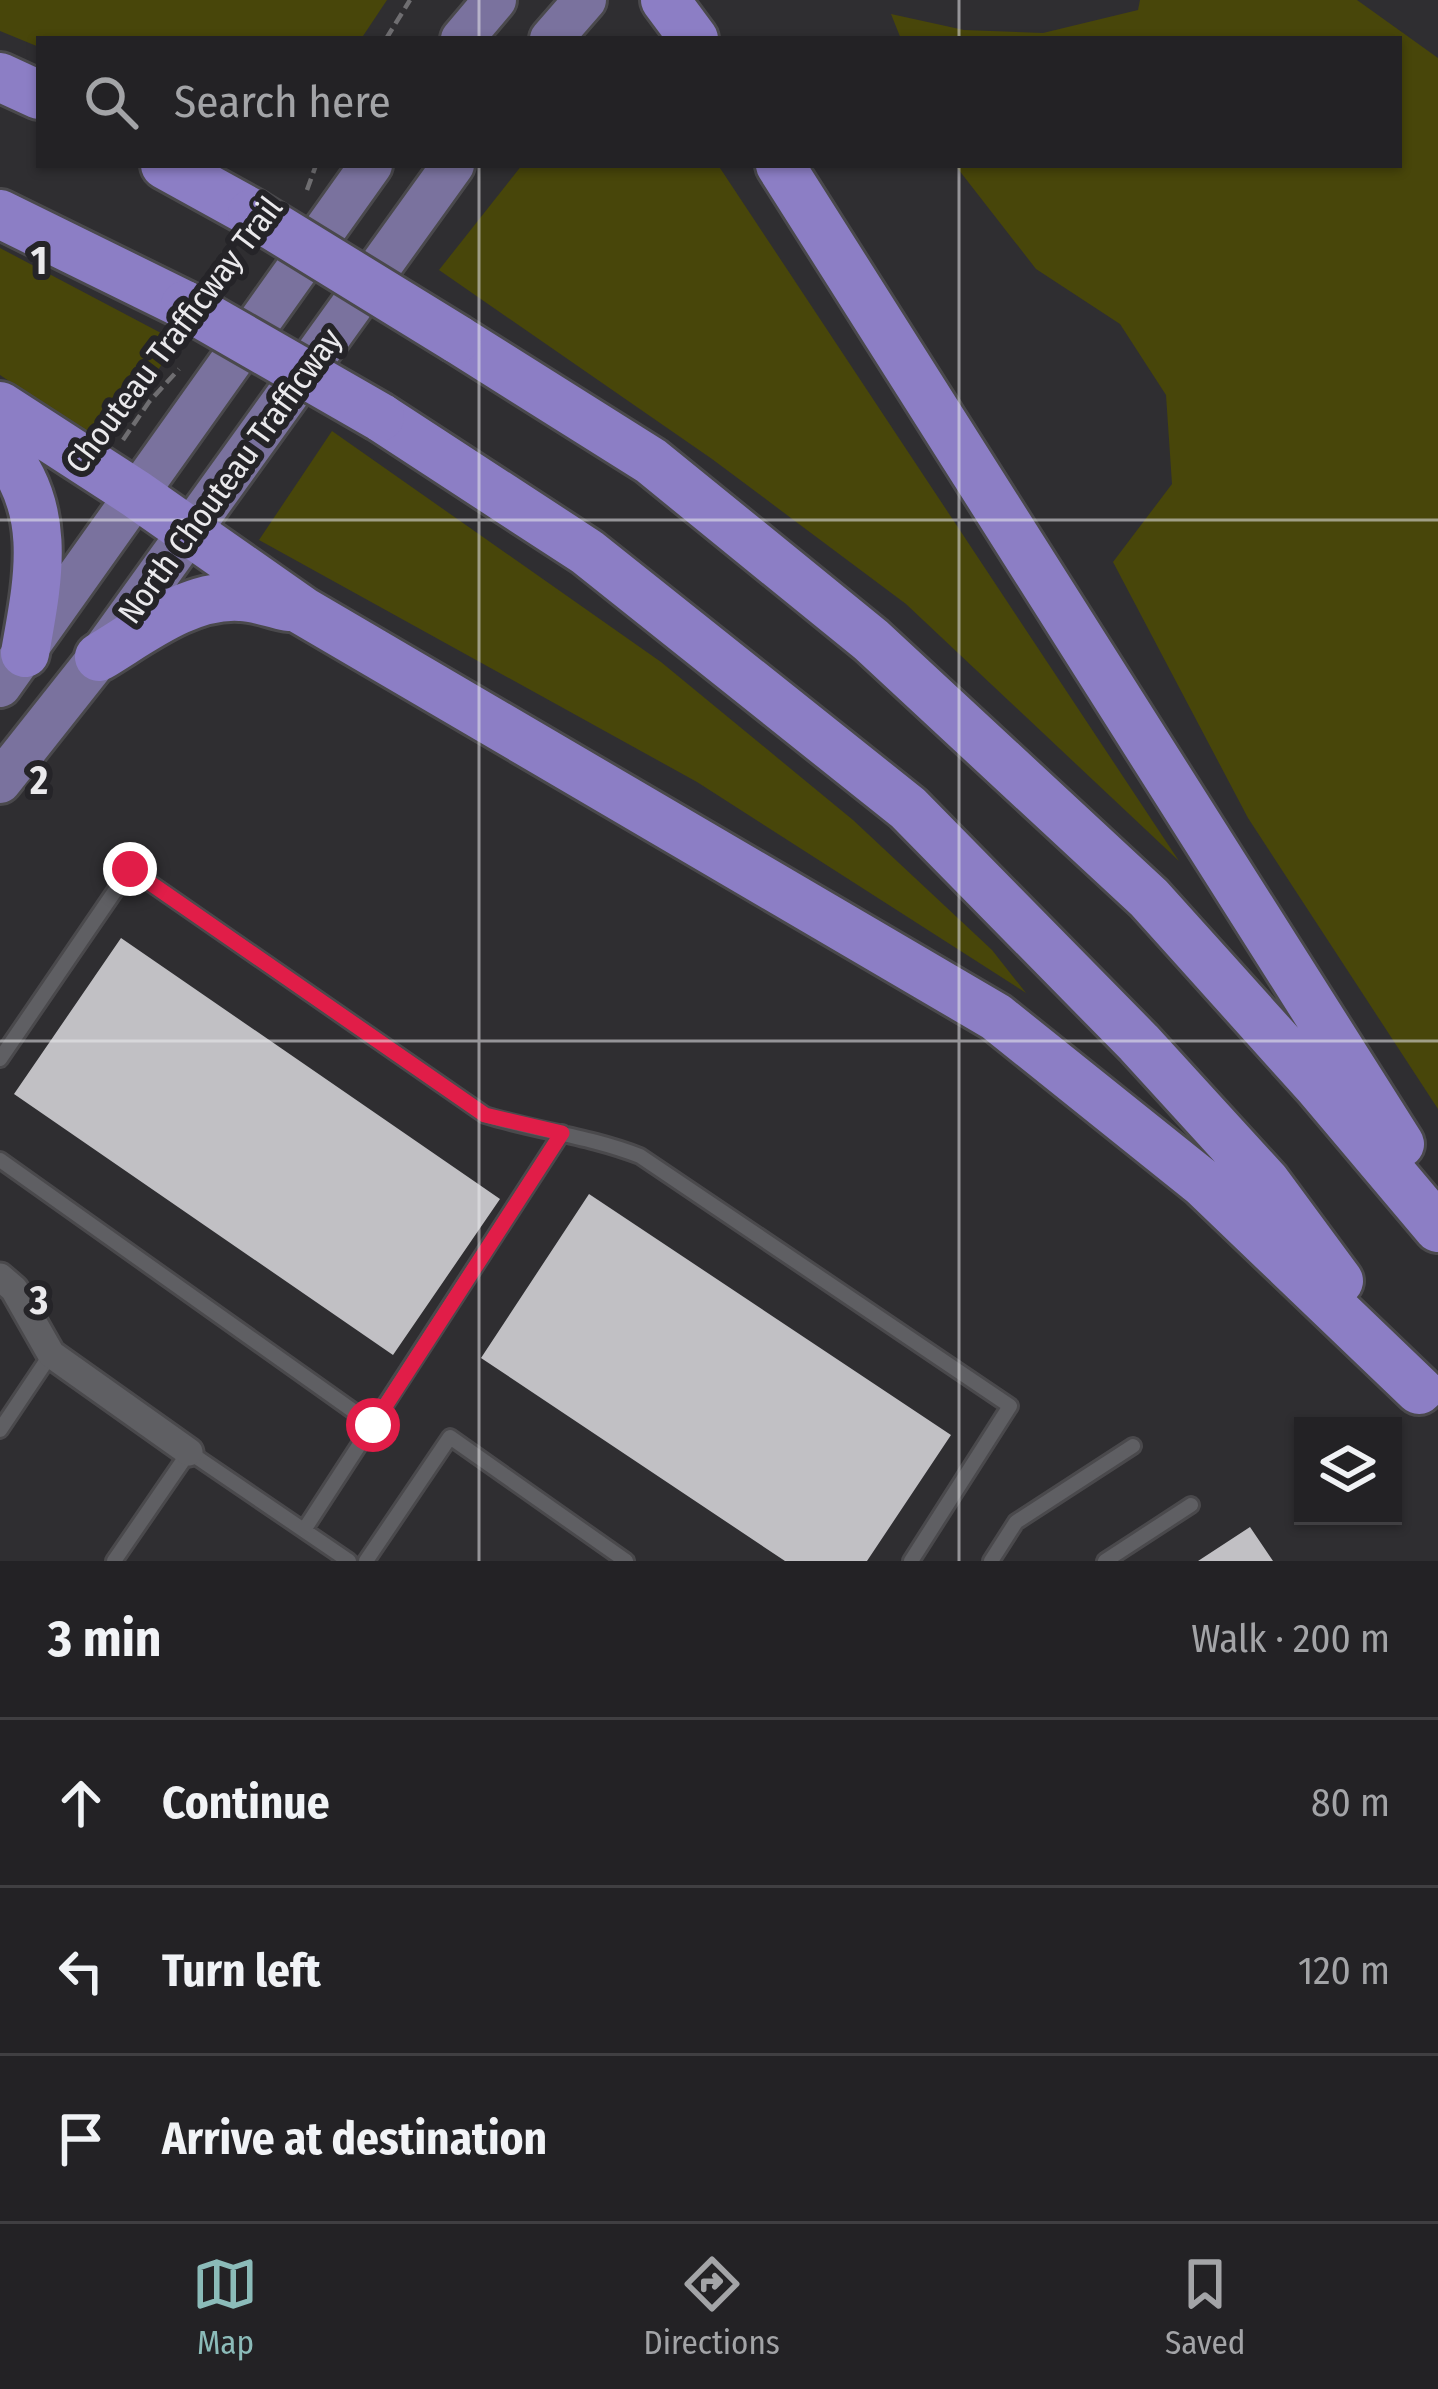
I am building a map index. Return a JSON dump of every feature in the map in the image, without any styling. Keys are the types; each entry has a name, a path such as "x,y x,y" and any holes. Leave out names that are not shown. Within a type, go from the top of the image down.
{"highway":[{"path":"664,0 692,36"},
{"path":"0,77 36,94"},
{"path":"171,168 252,213 651,461 871,640 1149,898 1438,1228"},
{"path":"782,168 1438,1204"},
{"path":"0,214 185,305 380,417 587,551 908,808 1139,1043 1266,1182 1428,1402"},
{"path":"0,406 119,482 302,611 996,1017 1203,1183 1428,1402"},
{"path":"0,447 32,497 39,533 40,566 12,670"},
{"path":"99,657 176,612 213,598 244,596 302,611"}],"main road":[{"path":"465,36 495,0"},
{"path":"553,36 585,0"},
{"name":"North Chouteau Trafficway","path":"12,670 119,482 369,168"},
{"name":"North Chouteau Trafficway","path":"0,782 99,657 452,168"}],"street":[{"path":"0,1276 14,1289 51,1354 189,1452"}],"lane":[{"path":"0,1059 130,869 485,1115 595,1138 640,1156 1010,1406 911,1561"},
{"path":"304,1530 562,1133"},
{"path":"0,1160 373,1425"},
{"path":"0,1430 51,1354"},
{"path":"366,1561 450,1437 626,1561"},
{"path":"991,1561 1016,1522 1132,1446"},
{"path":"115,1561 189,1452 349,1561"},
{"path":"1105,1561 1191,1504"}],"path":[{"path":"388,36 410,0"},
{"name":"Chouteau Trafficway Trail","path":"303,200 315,168"},
{"name":"Chouteau Trafficway Trail","path":"119,482 149,402 186,362"}],"shaded area":[{"path":"0,0 387,0 363,36 36,36 36,46 0,31"},
{"path":"1140,0 1357,0 1438,58 1438,1109 1248,818 1113,562 1172,484 1166,395 1120,324 1036,269 957,168 1402,168 1402,36 900,36 891,14 964,30 1043,33 1138,10"},
{"path":"520,168 720,168 1179,861 906,604 712,459 439,270"},
{"path":"0,248 178,342 104,445 0,375"},
{"path":"332,431 661,662 853,820 992,950 1026,993 697,782 259,540"}],"building":[{"path":"121,938 500,1199 393,1355 14,1094"},
{"path":"589,1194 951,1435 867,1561 785,1561 481,1358"},
{"path":"1250,1527 1273,1561 1198,1561"}],"route":[{"path":"130,869 485,1115 562,1133 373,1425"}]}
